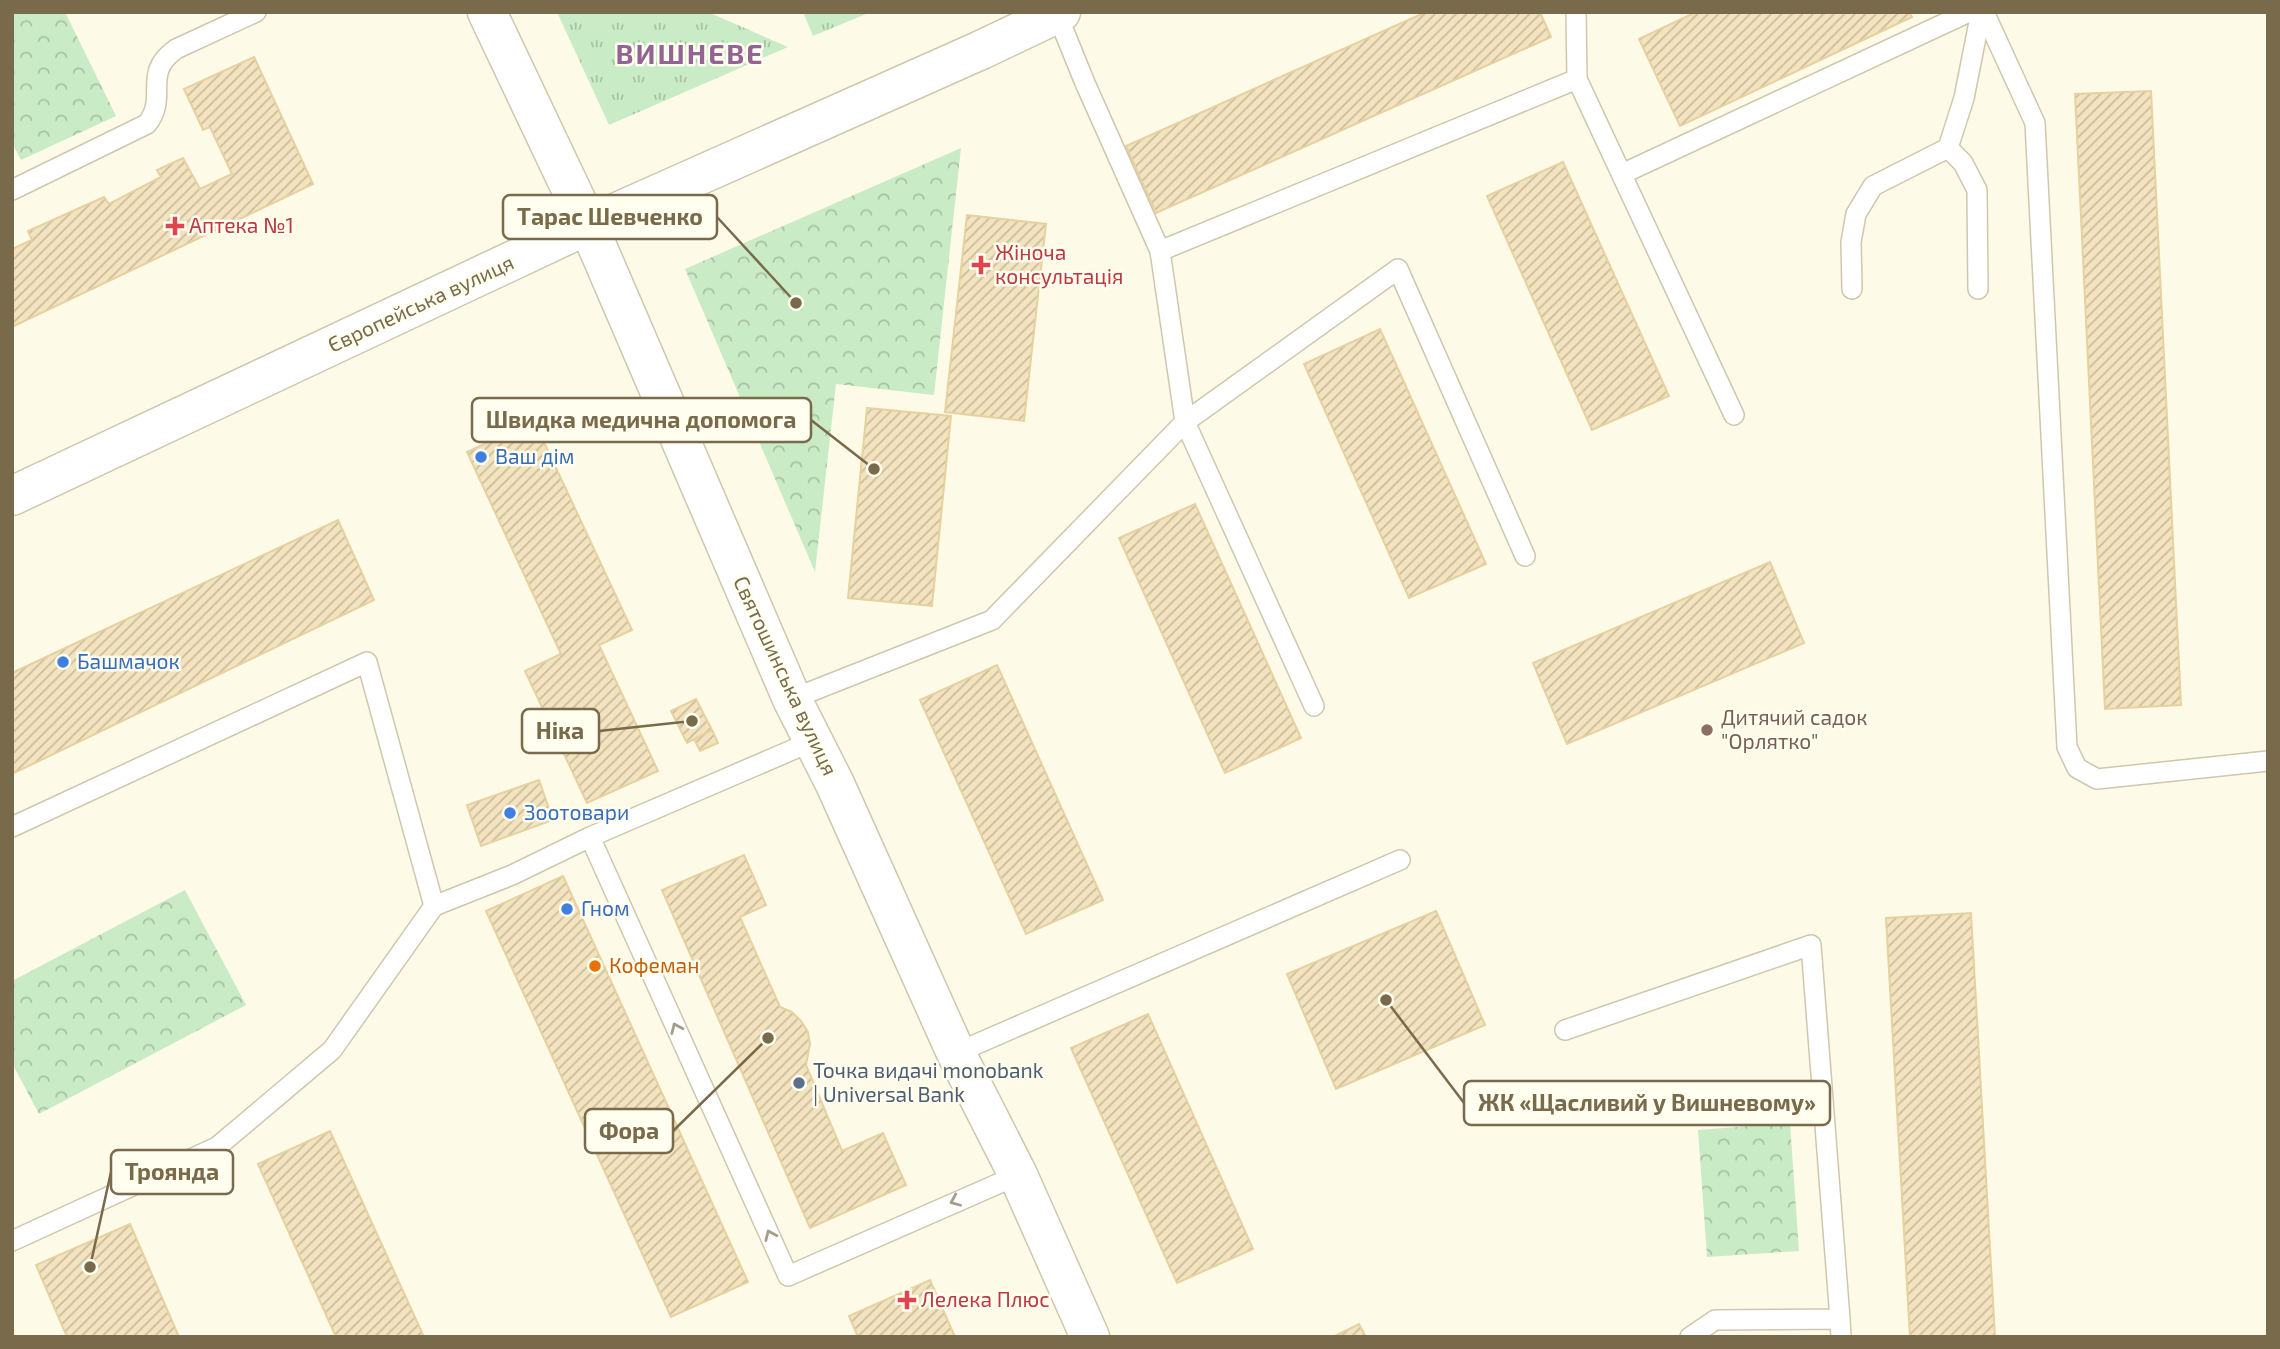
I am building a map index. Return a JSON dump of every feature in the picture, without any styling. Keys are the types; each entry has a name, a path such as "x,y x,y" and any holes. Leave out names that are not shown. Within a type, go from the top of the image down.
{"street":[{"name":"Святошинська вулиця","path":"487,12 588,226 792,699 956,1054 1017,1175 1090,1337"},
{"name":"Європейська вулиця","path":"12,496 588,226 1059,13"}],"lane":[{"path":"12,190 147,124 154,115 158,69 164,58 176,49 256,12"},
{"path":"1576,12 1577,79 1734,415"},
{"path":"1622,174 1969,12"},
{"path":"1852,289 1851,242 1856,214 1873,186 1948,148 1964,99 1982,12"},
{"path":"1982,12 2035,123 2067,747 2077,768 2097,779 2268,761"},
{"path":"1059,13 1085,83 1160,251 1185,422 1314,706"},
{"path":"1160,251 1577,79"},
{"path":"1948,148 1963,163 1977,190 1978,289"},
{"path":"792,699 992,620 1185,422 1398,269 1525,556"},
{"path":"12,827 367,662 434,906"},
{"path":"12,1241 217,1147 332,1050 434,906 512,875 590,837 813,741"},
{"path":"590,837 788,1276 1017,1175"},
{"path":"956,1054 1400,860"},
{"path":"1565,1030 1811,945 1841,1328 1715,1320 1690,1337"}],"green space":[{"path":"12,12 65,12 116,116 21,160 12,143"},
{"path":"557,12 708,12 788,47 609,125"},
{"path":"803,12 871,12 813,36"},
{"path":"961,148 934,395 836,384 815,572 685,269"},
{"path":"185,890 246,1005 39,1114 12,1063 12,981"},
{"path":"1790,1123 1799,1251 1707,1257 1698,1130"}],"building":[{"path":"1426,12 1540,12 1551,37 1156,213 1126,146"},
{"path":"1696,12 1909,12 1912,17 1680,126 1639,39"},
{"path":"254,57 313,184 12,327 12,249 32,240 28,231 104,197 109,204 161,177 157,170 183,158 200,189 232,174 210,127 203,130 184,89"},
{"path":"2151,91 2181,705 2105,709 2075,94"},
{"path":"1563,162 1669,396 1592,430 1487,196"},
{"path":"967,215 1046,224 1024,421 945,412"},
{"path":"1380,329 1486,564 1409,598 1304,364"},
{"path":"867,408 951,416 932,606 848,598"},
{"path":"534,421 632,630 599,645 658,771 587,803 525,671 561,654 467,452"},
{"path":"1195,504 1301,738 1225,773 1119,538"},
{"path":"338,520 374,600 12,774 12,673"},
{"path":"1770,562 1804,643 1567,744 1533,663"},
{"path":"997,665 1103,900 1026,934 920,700"},
{"path":"696,699 712,730 687,743 671,711"},
{"path":"712,730 718,743 700,751 694,739"},
{"name":"Зоотовари","path":"539,780 553,820 481,846 467,805"},
{"path":"744,855 766,905 740,917 780,1007 792,1012 808,1032 810,1044 806,1065 842,1151 883,1133 906,1185 810,1228 662,890"},
{"path":"563,876 748,1282 671,1317 486,911"},
{"path":"1436,911 1485,1025 1336,1089 1287,974"},
{"path":"1971,913 1995,1337 1910,1337 1886,918"},
{"path":"1148,1014 1253,1249 1177,1283 1071,1048"},
{"path":"330,1131 424,1337 336,1337 258,1164"},
{"path":"130,1224 179,1337 67,1337 36,1265"},
{"path":"930,1280 955,1337 858,1337 849,1316"},
{"path":"1359,1324 1366,1337 1333,1337"}],"place":[{"name":"Аптека №1","path":"175,226"},
{"name":"Жіноча консультація","path":"981,265"},
{"name":"Тарас Шевченко","path":"796,303"},
{"name":"Ваш дім","path":"481,457"},
{"name":"Швидка медична допомога","path":"874,469"},
{"name":"Башмачок","path":"63,662"},
{"name":"Ніка","path":"692,721"},
{"name":"Дитячий садок \"Орлятко\"","path":"1707,730"},
{"name":"Зоотовари","path":"510,813"},
{"name":"Гном","path":"567,909"},
{"name":"Кофеман","path":"595,966"},
{"name":"ЖК «Щасливий у Вишневому»","path":"1386,1000"},
{"name":"Фора","path":"768,1038"},
{"name":"Точка видачі monobank | Universal Bank","path":"799,1083"},
{"name":"Троянда","path":"90,1267"},
{"name":"Лелека Плюс","path":"907,1300"}],"district":[{"name":"ВИШНЕВЕ","path":"690,54"}]}
